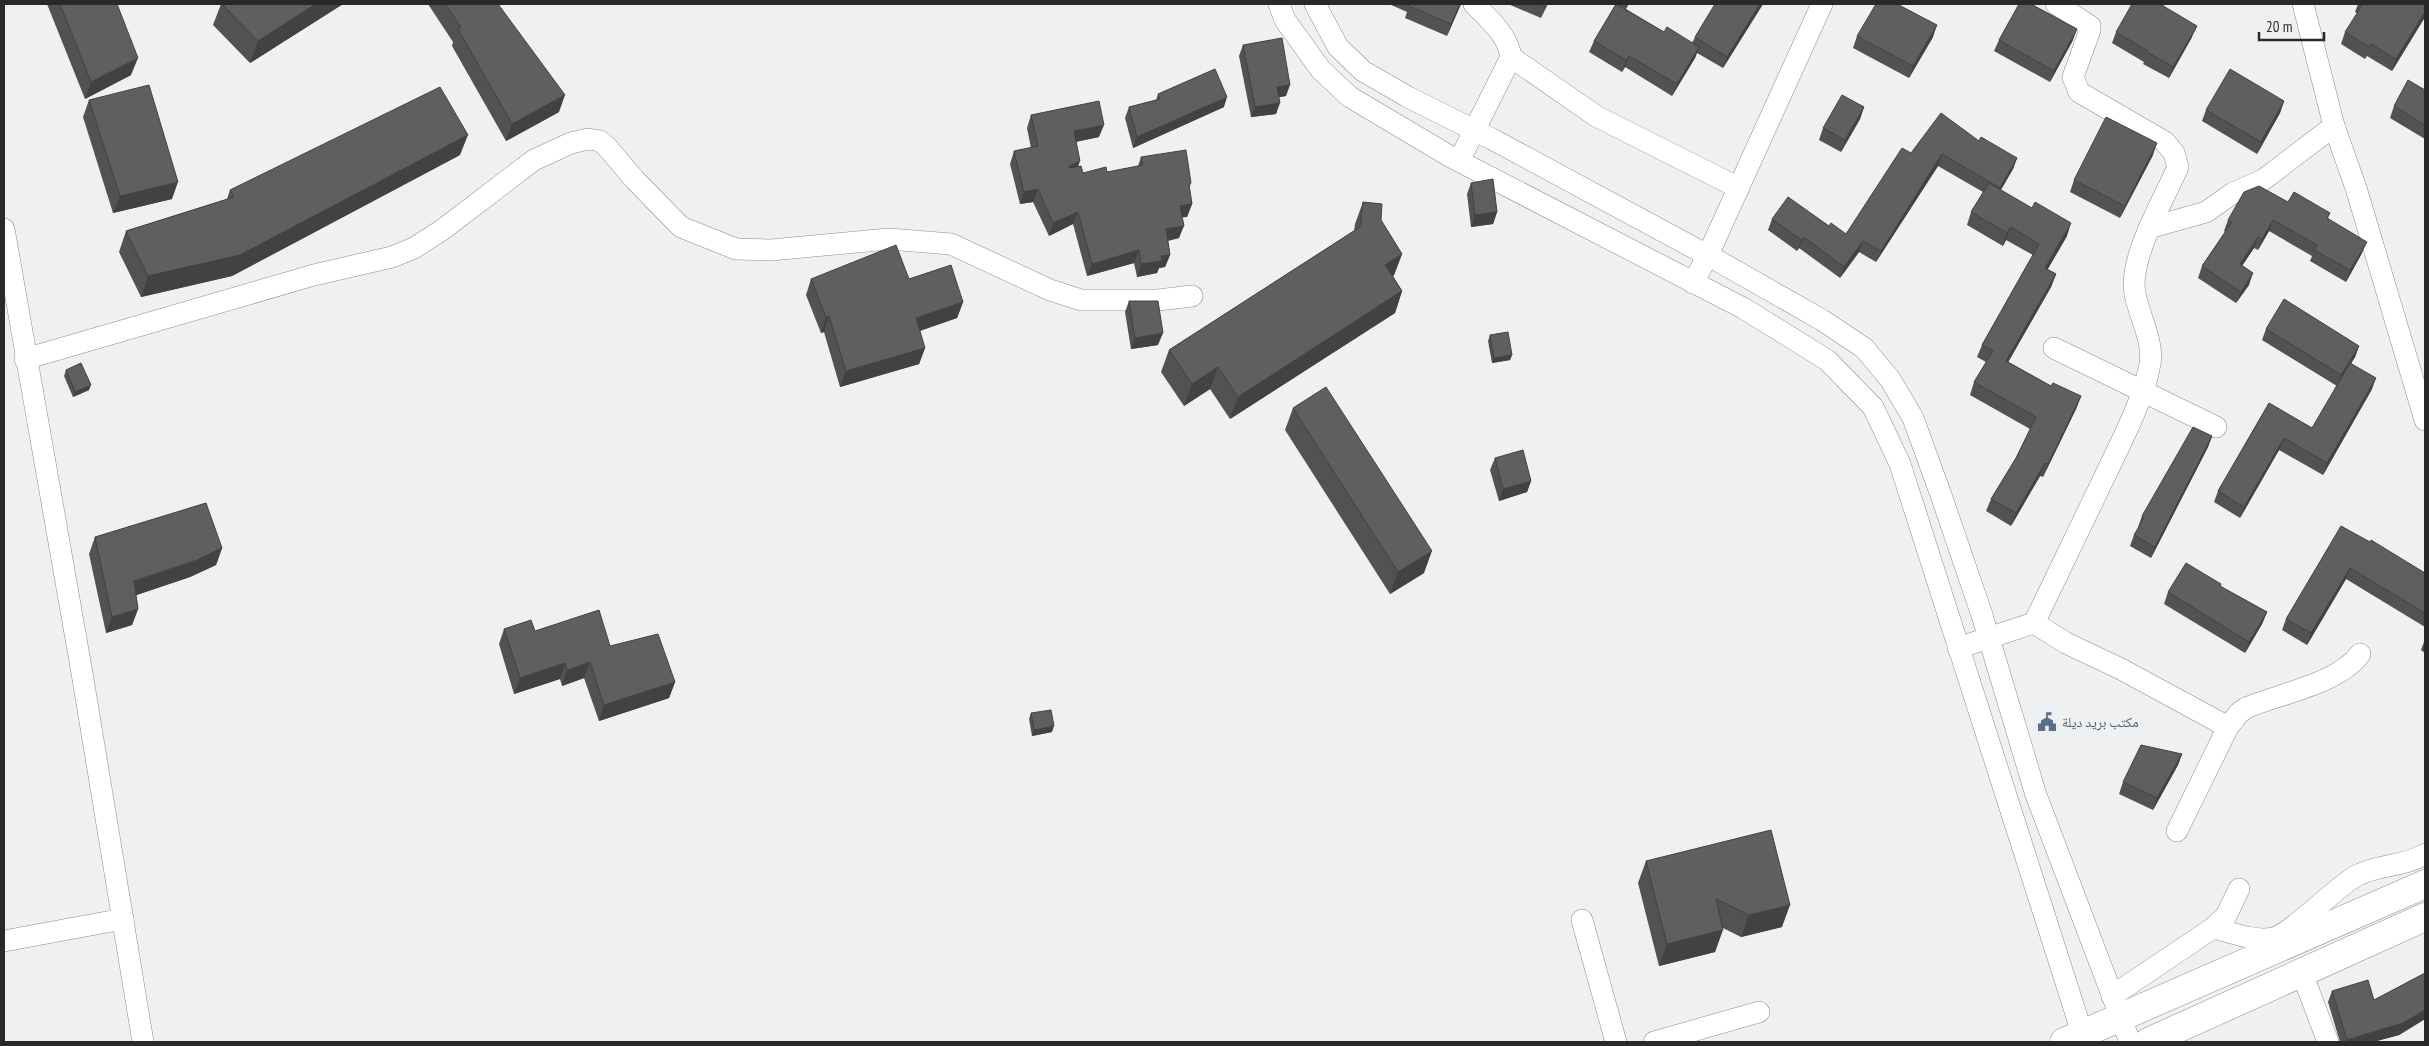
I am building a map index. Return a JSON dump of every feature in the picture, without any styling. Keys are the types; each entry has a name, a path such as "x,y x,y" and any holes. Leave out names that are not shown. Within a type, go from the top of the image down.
{"main road":[{"path":"2077,1039 2116,1006 2425,884"},
{"path":"2148,1042 2425,917"}],"street":[{"path":"1279,4 1284,20 1321,70 1350,97 1459,161 1743,308 1827,360 1873,407 1900,464 2077,1039"},
{"path":"1316,4 1338,46 1363,71 1408,97 1474,130 1708,255 1822,320 1864,348 1890,379 1913,418 1941,495 1989,638 2036,795 2130,1042"},
{"path":"1459,161 1511,57 1510,48 1499,29 1474,4"},
{"path":"1693,283 1739,188 1822,4"},
{"path":"1958,648 2034,623 2119,446 2150,363 2150,345 2134,293 2134,280 2149,228 2178,167 2174,152 2165,142 2079,92 2073,77 2090,26 2056,4"},
{"path":"2304,4 2334,126 2356,188 2425,420"},
{"path":"1511,57 1596,116 1739,188"},
{"path":"2149,228 2206,212 2233,193 2263,180 2334,126"},
{"path":"25,359 314,275 392,257 414,248 442,230 534,160 571,143 588,139 600,141 607,147 635,180 681,227 736,249 771,250 889,239 951,244 1050,290 1081,300 1158,300 1192,296"},
{"path":"4,229 25,359 82,673 143,1042"},
{"path":"2054,348 2216,427"},
{"path":"2034,623 2066,643 2121,669 2228,727"},
{"path":"2177,831 2228,727 2239,713 2246,708 2324,681 2338,674 2355,661 2360,654"},
{"path":"2212,928 2257,938 2274,938 2286,932 2340,886 2358,875 2375,869 2414,861 2425,854"},
{"path":"2116,1006 2226,916 2239,889"},
{"path":"4,941 122,919"},
{"path":"1582,920 1616,1042"},
{"path":"2302,973 2328,1042"},
{"path":"1654,1042 1759,1012"}],"building":[{"path":"60,4 117,4 138,58 91,82"},
{"path":"222,4 316,4 258,41"},
{"path":"445,4 498,4 565,95 512,124 458,29 461,27"},
{"path":"1410,4 1460,4 1451,24 1409,6"},
{"path":"1616,4 1664,32 1667,27 1699,47 1677,84 1629,56 1626,60 1594,41"},
{"path":"1715,4 1760,4 1727,57 1695,37"},
{"path":"1876,4 1897,4 1937,25 1913,66 1857,36"},
{"path":"2019,4 2031,4 2077,29 2054,71 1999,40"},
{"path":"2132,4 2160,4 2197,26 2173,67 2116,32"},
{"path":"2363,4 2425,4 2425,12 2396,59 2371,44 2369,47 2345,32"},
{"path":"1282,38 1290,85 1277,87 1280,103 1255,107 1243,45"},
{"path":"1215,69 1227,97 1137,137 1129,107 1160,99 1158,94"},
{"path":"2230,69 2284,101 2261,142 2206,110"},
{"path":"2408,80 2425,90 2425,125 2394,106"},
{"path":"149,85 178,182 120,196 89,100"},
{"path":"440,87 468,135 240,255 148,276 126,231 234,197 230,190"},
{"path":"1842,95 1864,107 1845,140 1823,128"},
{"path":"1099,101 1104,125 1074,131 1080,161 1069,166 1070,168 1081,166 1083,173 1106,167 1107,172 1143,165 1141,157 1186,150 1192,204 1180,206 1184,226 1166,229 1170,255 1161,256 1162,261 1141,264 1139,250 1092,264 1078,212 1053,223 1038,189 1024,192 1014,151 1038,146 1031,115"},
{"path":"1941,113 1979,141 1981,137 2017,158 2000,188 1942,154 1881,251 1863,241 1844,267 1804,237 1801,240 1772,219 1788,197 1829,226 1831,223 1846,234 1902,148 1911,153"},
{"path":"2106,117 2157,143 2125,206 2074,180"},
{"path":"1493,179 1497,212 1475,215 1471,183"},
{"path":"1989,183 2032,208 2035,202 2071,223 2045,268 2056,274 2006,361 2051,386 2053,383 2081,396 2048,464 2045,463 2016,513 1991,499 2016,458 2036,417 1974,382 1993,351 1982,345 2039,244 2011,227 2007,233 1971,212"},
{"path":"2259,186 2288,202 2294,192 2330,213 2327,218 2367,242 2350,270 2314,250 2317,245 2273,220 2262,239 2258,237 2240,264 2253,273 2241,292 2202,266 2232,222 2228,220 2244,192"},
{"path":"1363,202 1382,204 1381,220 1402,254 1385,265 1402,291 1238,397 1218,367 1192,384 1169,350 1360,227"},
{"path":"896,245 909,279 951,265 963,302 916,318 925,348 846,371 829,316 826,317 811,279"},
{"path":"2284,299 2359,346 2341,375 2266,329"},
{"path":"1129,301 1158,301 1163,333 1135,338"},
{"path":"1508,332 1512,355 1494,358 1490,335"},
{"path":"81,363 91,385 75,392 66,370"},
{"path":"2350,363 2376,378 2327,463 2284,438 2244,507 2218,491 2269,403 2312,428"},
{"path":"1326,387 1432,551 1398,572 1293,408"},
{"path":"2193,427 2212,436 2155,547 2134,535 2144,518 2142,516"},
{"path":"1523,450 1531,481 1503,489 1495,458"},
{"path":"206,503 222,548 197,560 134,581 138,609 112,617 95,537"},
{"path":"2341,526 2370,542 2371,540 2425,573 2425,613 2350,568 2311,633 2286,619"},
{"path":"2186,563 2221,584 2220,586 2267,612 2249,642 2168,592"},
{"path":"599,610 610,646 658,634 675,682 604,705 590,662 567,670 565,663 520,678 504,629 531,620 535,631"},
{"path":"1051,710 1054,726 1034,730 1031,713"},
{"path":"2141,745 2182,754 2157,798 2123,782"},
{"path":"1771,830 1790,905 1749,915 1716,899 1723,930 1667,944 1646,861"},
{"path":"2425,973 2425,1010 2403,1023 2347,1040 2332,991 2368,980 2374,1000"}],"place":[{"name":"مكتب بريد ديلة","path":"2047,722"}]}
